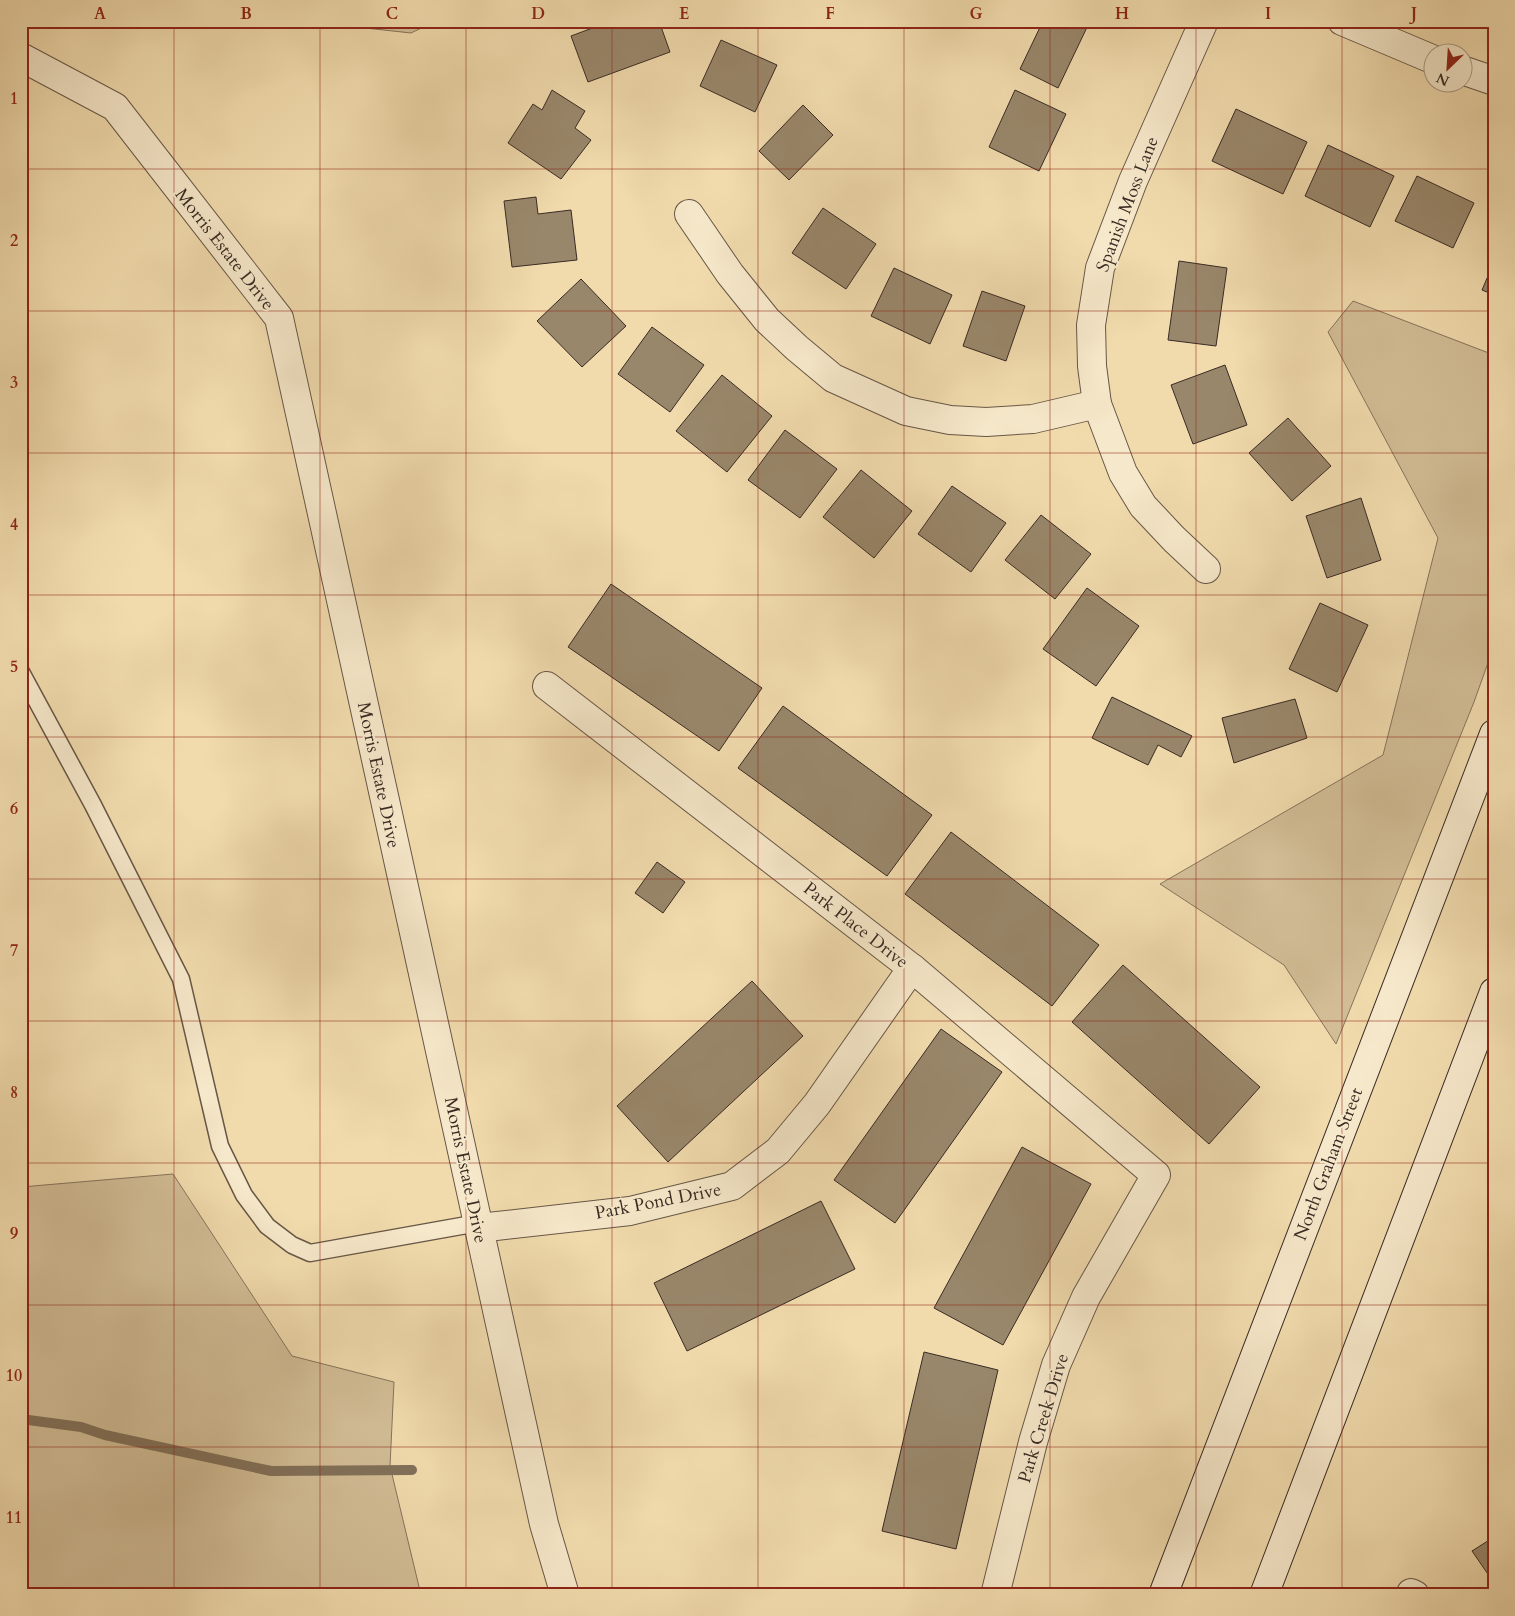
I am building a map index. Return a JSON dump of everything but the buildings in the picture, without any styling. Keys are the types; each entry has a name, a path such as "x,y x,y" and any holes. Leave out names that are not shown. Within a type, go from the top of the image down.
{"street":[{"name":"Spanish Moss Lane","path":"1204,21 1133,181 1100,268 1090,325 1092,366 1097,404 1123,473 1143,506 1206,569"},
{"path":"1342,21 1422,55"},
{"name":"Morris Estate Drive","path":"21,56 115,107 279,318 544,1524 565,1595"},
{"path":"1472,73 1494,81"},
{"path":"689,214 730,274 767,320 796,348 833,378 906,411 950,420 986,422 1033,419 1097,404"},
{"name":"Park Place Drive","path":"547,686 912,968 1156,1175"},
{"name":"North Graham Street","path":"1163,1595 1494,734"},
{"name":"Park Pond Drive","path":"478,1225 630,1211 732,1186 778,1151 817,1104 912,968"},
{"path":"1264,1595 1494,992"},
{"name":"Park Creek Drive","path":"996,1591 1033,1442 1056,1365 1086,1297 1156,1175"}],"lane":[{"path":"21,672 93,805 181,979 220,1146 244,1195 267,1226 292,1245 310,1253 478,1225"}],"shaded area":[{"path":"301,21 436,21 411,33"},
{"path":"1353,301 1494,355 1494,646 1474,702 1336,1044 1284,965 1160,884 1383,755 1438,538 1328,332"},
{"path":"173,1174 292,1356 394,1382 390,1466 421,1595 21,1595 21,1187"}],"waterway":[{"path":"21,1419 81,1427 105,1435 271,1471 412,1470"}]}
